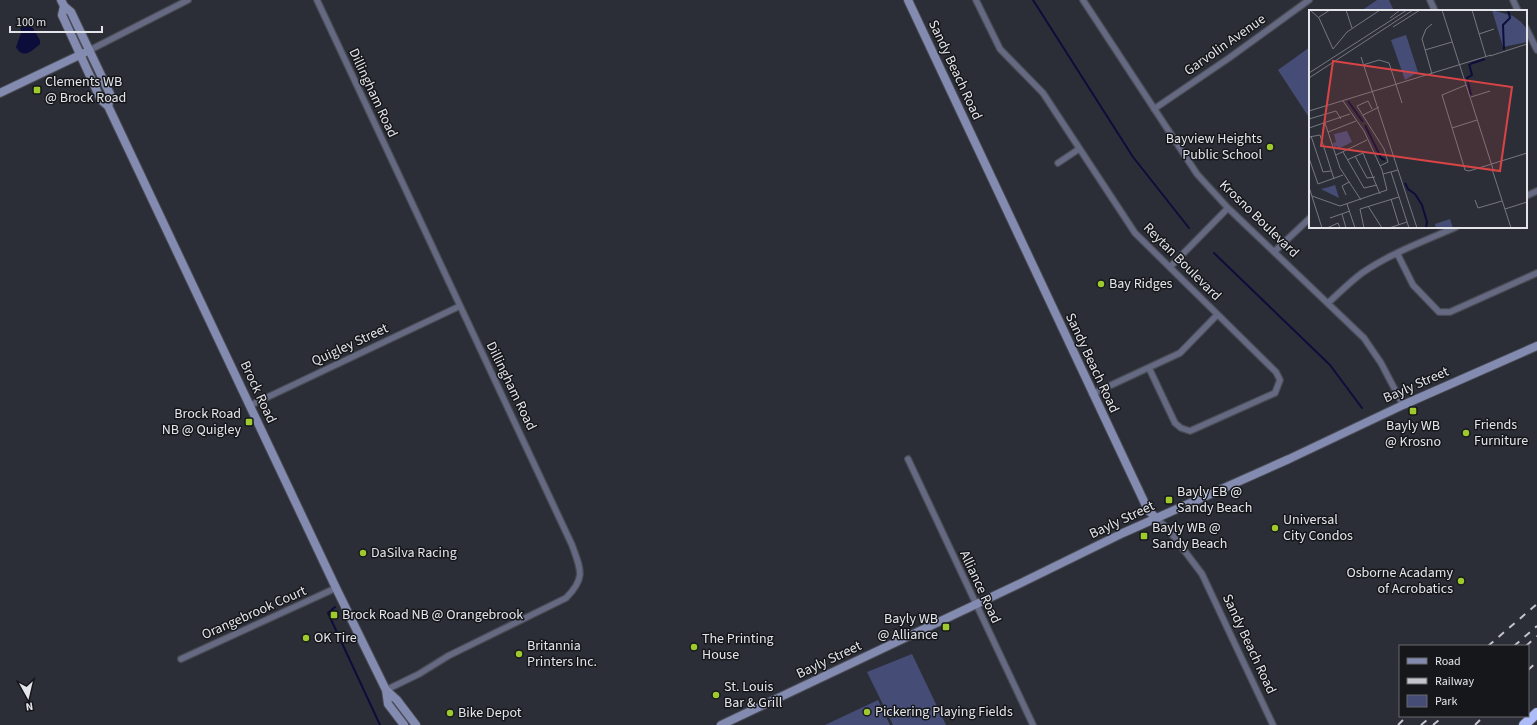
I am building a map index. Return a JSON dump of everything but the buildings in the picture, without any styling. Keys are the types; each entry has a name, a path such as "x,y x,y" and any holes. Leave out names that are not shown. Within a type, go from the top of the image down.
{"highway":[{"path":"1524,725 1537,713"}],"main road":[{"name":"Sandy Beach Road","path":"908,0 1092,394 1148,510 1156,518"},
{"name":"Brock Road","path":"62,3 71,12 101,100 108,106 251,405 336,588 386,690 388,704 404,725"},
{"path":"0,93 85,53"},
{"name":"Bayly Street","path":"721,725 1156,518 1289,459 1403,405 1537,346"},
{"name":"Brock Road","path":"386,690 397,700 416,725"}],"street":[{"path":"85,53 188,0"},
{"name":"Dillingham Road","path":"317,0 572,545 581,570 577,587 566,598 448,656 419,674 386,690"},
{"name":"Reytan Boulevard","path":"976,0 1000,49 1043,93 1135,233 1276,372 1280,380 1276,393 1190,430 1181,428 1175,423 1149,368"},
{"name":"Krosno Boulevard","path":"1083,0 1131,71 1197,174 1228,208 1275,251 1364,338 1381,363 1403,405"},
{"name":"Garvolin Avenue","path":"1154,109 1229,58 1309,0"},
{"path":"1430,0 1435,10"},
{"path":"1513,0 1518,10"},
{"path":"1527,30 1537,50"},
{"path":"1058,163 1080,149"},
{"path":"1527,196 1537,191"},
{"path":"1170,267 1228,208"},
{"path":"1275,251 1309,219"},
{"path":"1328,303 1364,272 1397,253 1454,228"},
{"path":"1397,253 1412,285 1439,312 1450,312 1537,273"},
{"name":"Quigley Street","path":"251,405 460,306"},
{"path":"1092,394 1180,353 1217,315"},
{"name":"Alliance Road","path":"908,459 975,605 1033,725"},
{"name":"Sandy Beach Road","path":"1156,518 1168,529 1202,574 1273,725"},
{"name":"Orangebrook Court","path":"181,659 336,588"}],"green space":[{"path":"1377,0 1389,0 1394,10 1362,10"},
{"path":"1309,48 1309,117 1278,70"},
{"path":"912,654 946,725 893,725 867,672"},
{"name":"Pickering Playing Fields","path":"878,700 890,725 825,725"}],"shaded area":[{"path":"26,17 40,40 40,44 25,54 19,51 16,47 21,33 20,22 22,18"}],"waterway":[{"path":"1033,0 1133,157 1189,228"},
{"path":"1214,253 1330,365 1362,408"},
{"path":"335,607 328,613 380,725"}],"railway":[{"path":"1489,645 1537,604"},
{"path":"1515,645 1537,626"},
{"path":"1527,645 1537,636"},
{"path":"1529,669 1537,662"},
{"path":"1398,725 1406,717"},
{"path":"1421,725 1431,717"},
{"path":"1433,725 1443,717"},
{"path":"1475,725 1483,717"}],"place":[{"name":"Clements WB @ Brock Road","path":"37,90"},
{"name":"Bayview Heights Public School","path":"1270,147"},
{"name":"Bay Ridges","path":"1101,284"},
{"name":"Bayly WB @ Krosno","path":"1413,411"},
{"name":"Brock Road NB @ Quigley","path":"249,422"},
{"name":"Friends Furniture","path":"1466,433"},
{"name":"Bayly EB @ Sandy Beach","path":"1169,500"},
{"name":"Universal City Condos","path":"1275,528"},
{"name":"Bayly WB @ Sandy Beach","path":"1144,536"},
{"name":"DaSilva Racing","path":"363,553"},
{"name":"Osborne Acadamy of Acrobatics","path":"1461,581"},
{"name":"Brock Road NB @ Orangebrook","path":"334,615"},
{"name":"Bayly WB @ Alliance","path":"946,627"},
{"name":"OK Tire","path":"306,638"},
{"name":"The Printing House","path":"694,647"},
{"name":"Britannia Printers Inc.","path":"519,654"},
{"name":"St. Louis Bar & Grill","path":"716,695"},
{"name":"Pickering Playing Fields","path":"867,712"},
{"name":"Bike Depot","path":"450,713"}]}
